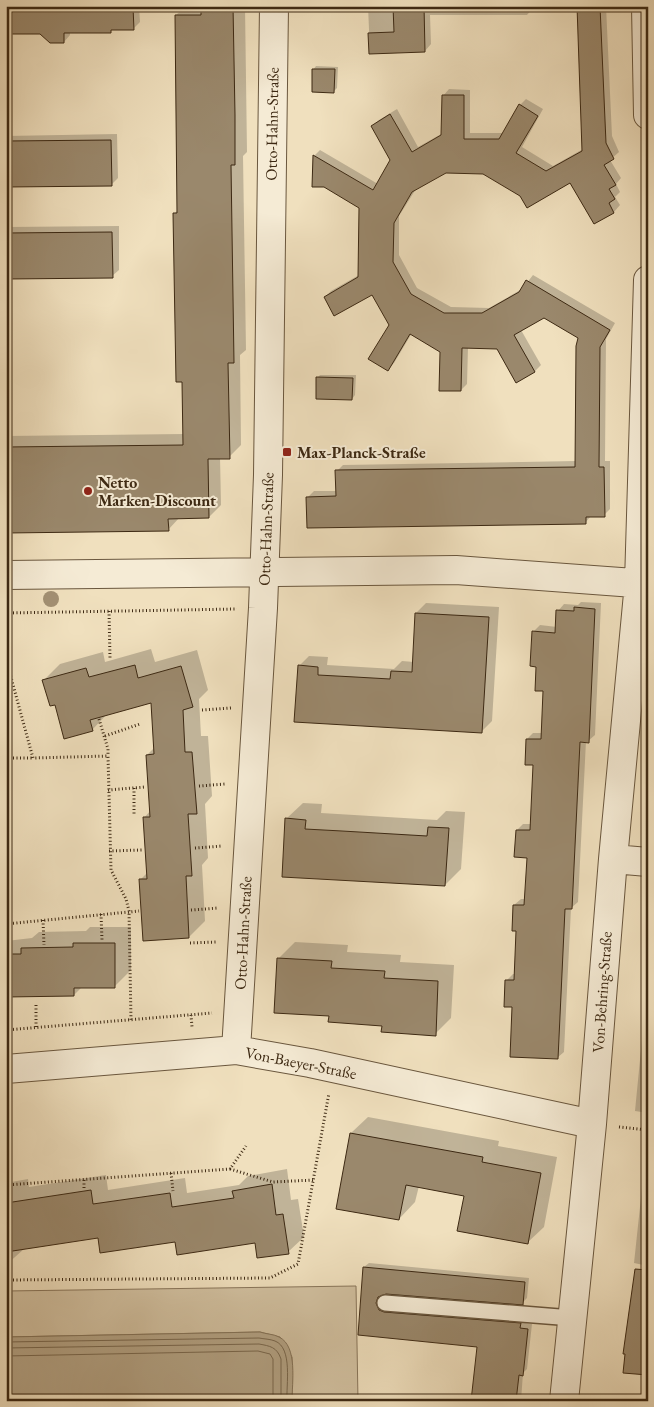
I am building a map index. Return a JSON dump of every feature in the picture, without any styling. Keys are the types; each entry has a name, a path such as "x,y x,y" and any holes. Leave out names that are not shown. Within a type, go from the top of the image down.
{"street":[{"name":"Otto-Hahn-Straße","path":"236,1050 263,608 268,475 274,6"},
{"path":"646,6 648,114"},
{"name":"Von-Behring-Straße","path":"564,1401 592,1124 613,859 643,583 648,280"},
{"path":"6,575 456,570 643,583"},
{"path":"613,859 648,862"},
{"name":"Von-Baeyer-Straße","path":"6,1068 236,1050 334,1068 592,1124"}],"lane":[{"path":"385,1303 572,1318"}],"path":[{"path":"6,613 263,608"},
{"path":"109,611 110,658"},
{"path":"6,658 33,758"},
{"path":"202,710 230,708"},
{"path":"99,719 108,756 109,852 111,870 126,899 129,911 130,1020"},
{"path":"104,736 140,724"},
{"path":"6,758 108,756"},
{"path":"199,786 225,784"},
{"path":"108,790 146,787"},
{"path":"134,788 134,814"},
{"path":"195,848 222,846"},
{"path":"109,852 142,850"},
{"path":"191,910 218,908"},
{"path":"6,924 138,911"},
{"path":"101,914 102,940"},
{"path":"43,920 44,945"},
{"path":"190,943 216,942"},
{"path":"36,1003 36,1028"},
{"path":"6,1030 238,1010"},
{"path":"6,1280 270,1278 298,1264 334,1068"},
{"path":"230,1169 246,1146"},
{"path":"6,1185 230,1169 273,1182 314,1180"},
{"path":"171,1173 173,1191"},
{"path":"84,1180 84,1189"}],"shaded area":[{"path":"356,1286 358,1401 292,1401 292,1357 280,1337 260,1332 6,1337 6,1291"}],"water":[{"path":"260,1332 279,1337 289,1348 293,1366 292,1401 6,1401 6,1337"}],"building":[{"path":"6,6 133,7 134,30 111,30 111,33 64,33 64,43 50,43 40,34 6,34"},
{"path":"201,6 233,6 235,115 235,165 231,165 234,363 228,363 230,459 208,459 209,518 168,519 169,531 6,533 6,447 183,445 182,382 176,382 173,213 177,213 175,15 201,15"},
{"path":"393,6 424,6 425,52 369,54 368,33 394,32"},
{"path":"577,6 600,6 606,143 614,159 604,165 616,185 609,189 615,199 609,203 614,213 594,224 570,183 527,208 520,196 483,174 446,173 412,192 394,223 393,262 411,294 444,313 482,313 519,292 526,280 610,330 600,347 599,467 604,467 605,517 586,517 586,524 307,528 306,497 336,496 335,470 575,467 576,346 578,338 544,318 514,335 535,372 516,383 497,349 462,348 461,391 439,391 440,352 410,334 388,371 368,359 389,325 372,295 334,316 324,297 358,277 359,208 324,187 312,187 313,155 373,190 390,160 371,126 390,114 412,152 441,135 442,95 464,95 464,139 499,139 519,104 538,116 516,153 546,171 582,151"},
{"path":"312,69 335,69 334,93 312,92"},
{"path":"111,140 112,186 6,187 6,141"},
{"path":"112,232 113,278 6,279 6,233"},
{"path":"316,377 353,378 352,400 316,399"},
{"path":"574,607 595,609 589,743 580,742 572,909 565,909 558,1059 510,1057 512,1007 504,1007 505,980 514,980 516,931 512,931 513,905 524,905 527,858 514,857 516,830 530,830 533,765 525,765 526,739 541,739 543,691 535,691 536,667 530,666 532,631 555,633 556,610 574,611"},
{"path":"415,613 489,617 482,733 294,722 298,665 318,667 318,675 390,679 391,671 412,672"},
{"path":"135,665 138,678 181,666 193,707 183,710 185,752 192,752 197,814 188,814 192,876 186,876 189,938 143,941 139,879 147,879 143,817 150,817 146,755 154,754 151,703 90,720 93,731 64,739 55,705 50,706 42,680 86,668 89,677"},
{"path":"285,818 306,820 305,829 427,836 428,827 449,828 445,886 282,877"},
{"path":"73,943 115,943 115,988 74,988 74,996 6,997 6,954 21,954 21,948 73,947"},
{"path":"277,958 332,961 331,968 385,971 384,978 438,981 436,1036 381,1032 382,1026 328,1022 329,1016 274,1013"},
{"path":"350,1133 483,1157 482,1162 541,1173 528,1244 457,1231 464,1196 406,1185 399,1220 336,1209"},
{"path":"272,1184 276,1215 283,1214 289,1254 257,1258 255,1243 177,1255 175,1242 100,1253 98,1238 6,1252 6,1203 91,1190 93,1204 170,1193 172,1207 234,1198 232,1191"},
{"path":"363,1267 525,1282 523,1305 386,1294 378,1297 376,1303 379,1310 384,1312 521,1323 520,1328 528,1329 523,1376 519,1375 516,1401 471,1401 477,1347 358,1335"},
{"path":"635,1269 648,1270 648,1375 623,1373 625,1354 623,1354"}],"place":[{"name":"Max-Planck-Straße","path":"287,452"},
{"name":"Netto Marken-Discount","path":"88,491"}]}
